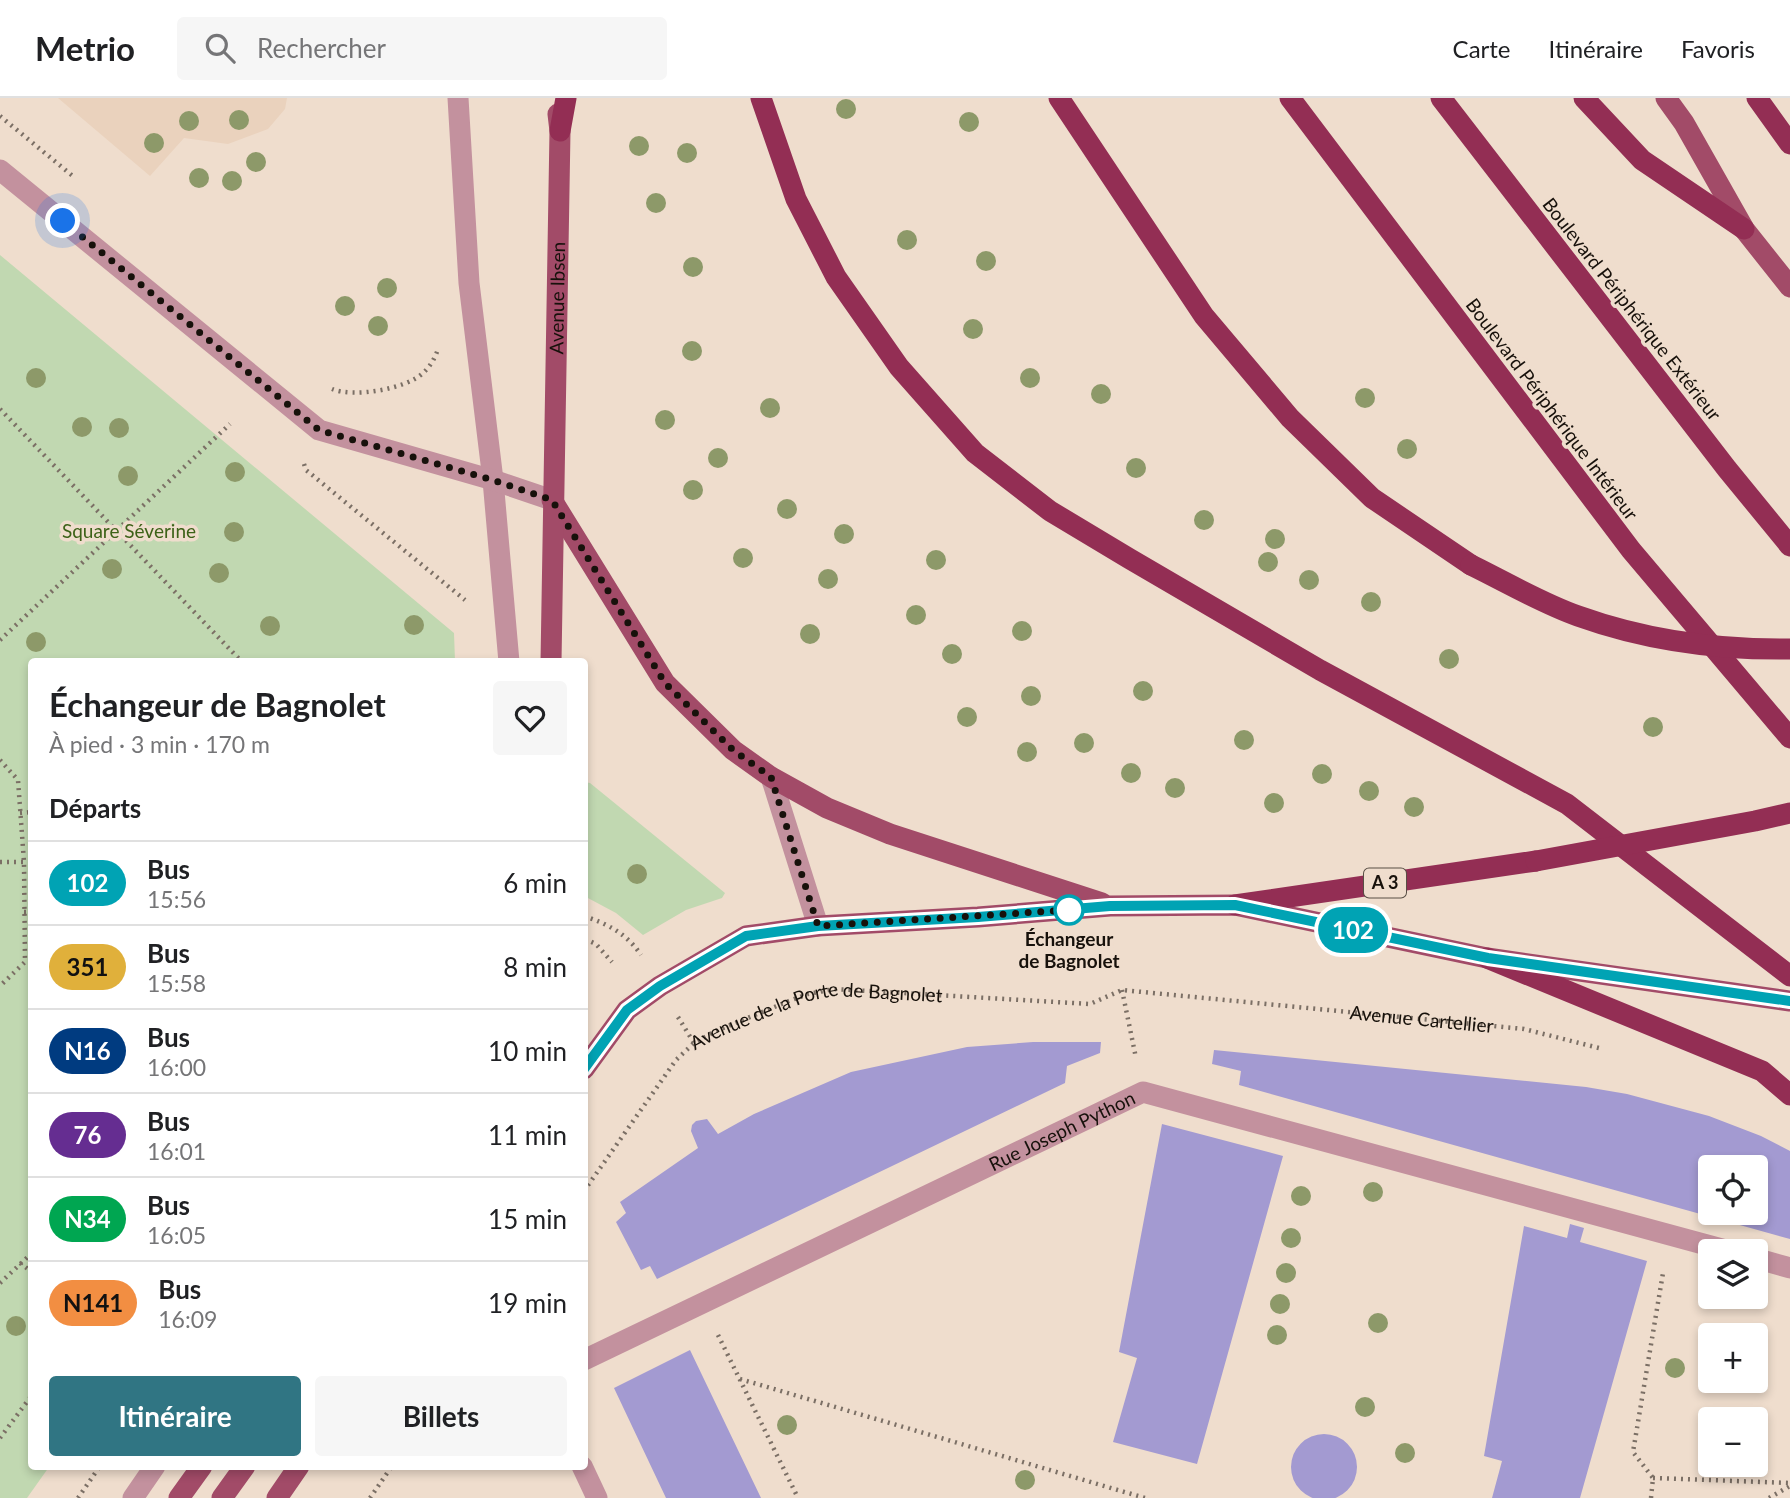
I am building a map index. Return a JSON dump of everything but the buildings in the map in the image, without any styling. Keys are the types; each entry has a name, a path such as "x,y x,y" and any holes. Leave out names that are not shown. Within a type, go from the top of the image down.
{"highway":[{"path":"560,131 566,98"},
{"path":"761,98 796,198 836,277 899,367 975,453 1050,511 1130,559 1320,670 1567,804 1790,976"},
{"path":"1059,98 1205,316 1290,418 1372,498 1471,565 1577,616 1670,641 1756,650 1790,649"},
{"name":"Boulevard Périphérique Intérieur","path":"1290,98 1631,550 1790,738"},
{"name":"Boulevard Périphérique Extérieur","path":"1441,98 1727,470 1790,546"},
{"path":"1584,98 1642,160 1744,229"},
{"path":"1757,98 1790,144"},
{"name":"A 3","path":"1235,905 1536,861 1790,813"},
{"path":"1488,958 1762,1071 1790,1095"}],"main road":[{"name":"Avenue Ibsen","path":"552,500 560,131 557,98"},
{"path":"1666,98 1684,122 1744,229 1790,287"},
{"path":"551,658 552,500"},
{"path":"552,500 665,683 733,750 771,777 827,808 890,834 1110,906"},
{"path":"588,1064 627,1010 708,957 746,936 818,926 1110,906 1235,905 1488,958 1790,1001"},
{"path":"180,1498 199,1470"},
{"path":"222,1498 242,1470"},
{"path":"277,1498 296,1470"}],"street":[{"path":"458,98 470,283 493,480 509,658"},
{"path":"0,170 319,430 493,480 552,500"},
{"path":"771,777 818,926"},
{"name":"Rue Joseph Python","path":"588,1358 1143,1092 1698,1243"},
{"path":"1768,1262 1790,1268"},
{"path":"133,1498 152,1470"},
{"path":"585,1470 597,1498"}],"path":[{"path":"341,393 379,391 422,374 435,359 439,347"},
{"path":"0,408 238,658"},
{"path":"0,640 230,424"},
{"path":"303,460 306,470 471,607"},
{"path":"0,760 18,780 24,862 25,962 0,986"},
{"path":"20,813 28,812"},
{"path":"0,862 24,862"},
{"path":"588,918 615,929 637,949"},
{"path":"588,940 596,944 612,962"},
{"name":"Avenue de la Porte de Bagnolet","path":"588,1185 676,1060 694,1043 789,1001 834,989 1090,1004 1122,990"},
{"path":"1122,990 1143,1092"},
{"name":"Avenue Cartellier","path":"1122,990 1524,1029 1605,1050"},
{"path":"1651,1498 1653,1478 1633,1451 1670,1235"},
{"path":"0,1283 28,1256"},
{"path":"20,1263 28,1269"},
{"path":"703,1303 798,1498"},
{"path":"740,1379 1145,1498"},
{"path":"0,1438 28,1400"},
{"path":"78,1498 97,1470"},
{"path":"372,1497 389,1470"},
{"path":"1653,1478 1790,1484"},
{"path":"1769,1498 1790,1484"}],"shaded area":[{"path":"58,98 287,98 285,109 268,129 228,144 184,138 150,176"}],"green space":[{"name":"Square Séverine","path":"0,255 454,633 455,658 28,658 28,1470 47,1470 27,1498 0,1498"},
{"path":"588,783 725,893 722,898 686,910 643,935 616,913 588,898"}],"bus line":[{"name":"102","path":"588,1064 627,1010 660,986 746,936 818,926 1110,906 1235,905 1488,958 1790,1001"}],"place":[{"name":"Échangeur de Bagnolet","path":"1069,910"}],"route":[{"path":"63,221 319,430 493,480 552,500 665,683 733,750 771,777 818,926 1069,910"}]}
